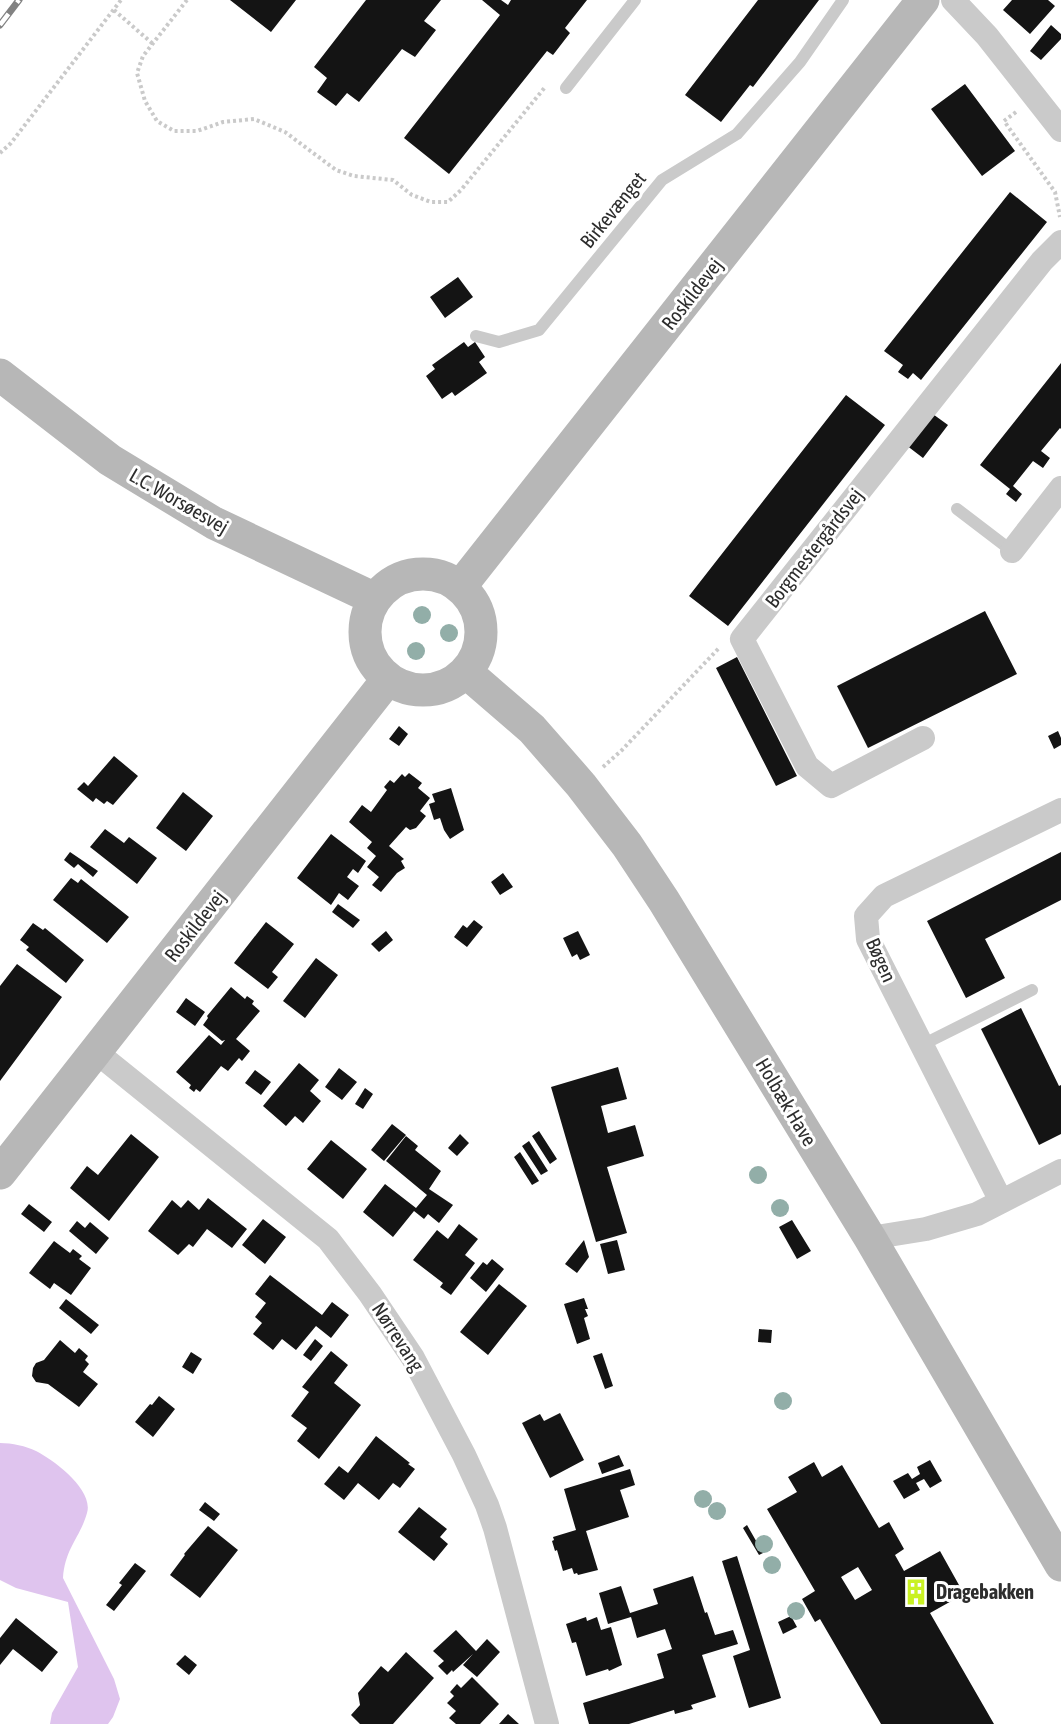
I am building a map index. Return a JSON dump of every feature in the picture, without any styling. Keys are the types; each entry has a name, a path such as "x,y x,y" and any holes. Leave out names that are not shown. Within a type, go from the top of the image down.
{"street":[{"name":"Roskildevej","path":"460,587 923,0"},
{"path":"953,0 987,36 1061,130"},
{"name":"Borgmestergårdsvej","path":"742,639 1042,261 1061,242"},
{"name":"L.C. Worsøesvej","path":"0,375 110,460 214,523 375,599"},
{"path":"1012,551 1061,488"},
{"path":"425,574 444,578 460,587 476,606 482,629 478,652 466,672 449,685 428,691 407,689 388,679 376,666 368,650 365,633 368,615 375,599 388,585 406,577 425,574"},
{"path":"742,639 807,766 831,786 923,738"},
{"name":"Holbæk Have","path":"466,672 532,729 581,784 627,845 870,1238 1061,1565"},
{"name":"Roskildevej","path":"0,1173 388,679"},
{"name":"Bøgen","path":"1001,1201 868,939 866,916 884,896 1061,810"},
{"name":"Nørrevang","path":"96,1052 328,1239 350,1266 397,1334 422,1373 487,1505 548,1724"},
{"path":"870,1238 952,1222 977,1214 1061,1171"}],"lane":[{"path":"566,88 635,0"},
{"name":"Birkevænget","path":"476,336 499,342 539,330 662,180 737,134 800,62 843,0"},
{"path":"957,509 1012,551"},
{"path":"922,1045 1032,990"}],"path":[{"path":"0,153 18,134 121,0"},
{"path":"187,0 143,56 138,73 145,101 157,121 174,131 197,131 223,122 254,119 285,132 336,170 354,176 393,180 412,195 431,202 448,202 461,190 554,75 566,88"},
{"path":"114,10 153,44"},
{"path":"1036,98 1004,121 1055,192 1061,219"},
{"path":"581,784 622,750 717,648 742,639"}],"shaded area":[{"path":"0,1443 23,1446 44,1455 71,1477 85,1495 88,1504 87,1513 67,1559 63,1578 114,1679 120,1699 108,1724 50,1724 52,1713 78,1667 68,1602 16,1588 0,1580"}],"building":[{"path":"230,0 296,0 271,32"},
{"path":"366,0 441,0 424,21 436,30 415,57 402,49 359,102 347,93 336,106 317,92 327,78 314,67"},
{"path":"482,0 501,0 508,5 511,0 587,0 565,28 570,33 553,55 547,51 449,174 404,138 500,15"},
{"path":"758,0 819,0 753,87 750,85 721,122 685,95"},
{"path":"1012,0 1048,0 1055,6 1030,34 1003,10"},
{"path":"1051,25 1061,34 1061,39 1041,60 1030,51"},
{"path":"965,84 1015,151 982,176 931,109"},
{"path":"1010,192 1047,222 921,380 913,373 908,379 898,372 903,365 884,351"},
{"path":"458,277 473,297 445,318 430,297"},
{"path":"464,342 468,347 475,342 485,357 479,362 487,373 455,396 452,392 442,399 426,376 435,369 432,365"},
{"path":"1061,363 1061,429 1041,451 1050,458 1043,468 1033,461 1013,486 1022,494 1016,502 1006,494 1010,489 980,465"},
{"path":"846,395 885,425 728,626 689,596"},
{"path":"930,412 948,425 923,458 906,445"},
{"path":"985,611 1017,674 868,748 837,686"},
{"path":"737,657 797,776 776,786 716,668"},
{"path":"399,726 408,734 399,746 389,739"},
{"path":"1058,731 1061,745 1054,749 1048,736"},
{"path":"114,756 138,776 113,805 107,801 104,804 96,798 93,802 77,789 84,782 88,786"},
{"path":"409,773 422,783 418,788 430,798 420,811 426,816 416,828 410,830 406,827 389,846 404,859 401,861 405,868 397,873 381,892 372,885 379,877 367,867 376,856 367,848 372,842 349,822 362,805 371,812 387,790 384,787 390,780 394,783 402,774 405,777"},
{"path":"451,788 464,830 450,839 440,818 434,820 429,804 435,802 432,794"},
{"path":"183,792 213,816 186,851 156,828"},
{"path":"105,829 124,843 129,837 157,858 137,884 90,847"},
{"path":"331,834 366,861 358,873 353,869 347,877 359,886 348,900 339,893 331,905 297,878"},
{"path":"70,852 98,871 93,877 78,864 74,868 64,860"},
{"path":"1061,852 1061,900 985,939 1005,978 966,998 927,921"},
{"path":"503,873 513,887 500,895 491,882"},
{"path":"71,878 78,883 81,879 129,917 107,943 53,900"},
{"path":"338,904 360,920 353,928 332,912"},
{"path":"474,920 483,927 467,947 454,937 463,925 467,928"},
{"path":"266,922 294,944 272,972 278,977 268,989 234,963"},
{"path":"33,923 43,930 45,928 84,960 66,983 26,950 29,947 20,940"},
{"path":"386,931 393,940 379,952 371,944"},
{"path":"578,931 590,955 580,960 577,954 572,957 563,938"},
{"path":"316,958 338,975 305,1018 283,1001"},
{"path":"17,964 62,997 0,1081 0,986"},
{"path":"231,987 245,999 247,996 254,1001 252,1004 260,1011 236,1039 250,1051 242,1061 239,1058 228,1071 221,1066 200,1092 196,1089 194,1092 189,1088 191,1085 176,1072 209,1035 221,1045 225,1040 222,1041 203,1025 207,1016"},
{"path":"186,998 205,1012 195,1026 176,1012"},
{"path":"1021,1008 1059,1086 1061,1085 1061,1134 1039,1145 981,1029"},
{"path":"299,1063 319,1080 310,1091 321,1101 303,1123 295,1116 286,1126 263,1106"},
{"path":"618,1067 627,1099 601,1106 608,1133 635,1125 644,1156 607,1167 627,1233 596,1242 551,1087"},
{"path":"339,1068 357,1082 342,1100 325,1087"},
{"path":"255,1070 271,1082 261,1095 245,1083"},
{"path":"365,1088 373,1094 363,1109 355,1104"},
{"path":"392,1124 406,1135 384,1161 371,1150"},
{"path":"539,1131 557,1159 550,1164 532,1136"},
{"path":"131,1134 159,1157 109,1221 70,1188 87,1166 98,1175"},
{"path":"460,1134 469,1143 457,1156 448,1148"},
{"path":"406,1136 418,1146 415,1150 441,1171 429,1189 453,1205 439,1223 428,1214 424,1219 414,1211 393,1237 363,1212 385,1184 416,1208 427,1195 386,1161"},
{"path":"331,1140 367,1169 343,1199 307,1169"},
{"path":"529,1141 548,1171 541,1175 522,1146"},
{"path":"520,1152 539,1181 532,1185 514,1157"},
{"path":"208,1198 247,1229 232,1248 207,1229 193,1247 189,1244 178,1255 148,1231 172,1200 181,1208 188,1200 199,1210"},
{"path":"29,1204 52,1222 44,1232 21,1214"},
{"path":"263,1219 286,1237 265,1264 242,1245"},
{"path":"792,1220 811,1251 797,1259 779,1227"},
{"path":"77,1221 85,1228 90,1222 109,1238 96,1254 69,1231"},
{"path":"459,1224 478,1239 465,1255 475,1263 451,1295 440,1287 443,1283 413,1260 437,1230 448,1239"},
{"path":"584,1240 589,1257 577,1273 565,1264"},
{"path":"617,1240 625,1270 608,1274 600,1244"},
{"path":"54,1241 70,1253 73,1249 82,1256 79,1259 91,1268 71,1295 54,1283 50,1289 29,1273"},
{"path":"492,1259 504,1269 486,1292 470,1278 483,1262 487,1265"},
{"path":"270,1275 322,1315 332,1302 349,1315 331,1338 316,1326 296,1350 282,1339 273,1350 253,1334 262,1323 255,1317 266,1303 255,1294"},
{"path":"499,1284 527,1306 488,1355 460,1332"},
{"path":"584,1298 588,1316 584,1318 590,1339 577,1344 564,1304"},
{"path":"66,1299 99,1325 91,1334 59,1308"},
{"path":"759,1329 772,1330 771,1343 758,1342"},
{"path":"315,1339 323,1346 311,1361 303,1355"},
{"path":"60,1340 75,1353 79,1348 88,1356 85,1360 89,1364 83,1372 98,1384 79,1407 48,1384 36,1382 32,1376 36,1363 44,1360"},
{"path":"331,1351 348,1365 334,1383 361,1405 319,1459 297,1441 307,1428 291,1416 309,1392 302,1387"},
{"path":"191,1352 202,1359 193,1374 182,1367"},
{"path":"602,1353 613,1386 605,1389 593,1356"},
{"path":"159,1396 175,1409 153,1437 135,1422"},
{"path":"560,1413 584,1460 550,1478 522,1423 540,1414 544,1421"},
{"path":"376,1436 415,1469 400,1488 393,1483 379,1500 358,1483 344,1500 324,1484 339,1466 348,1473"},
{"path":"619,1455 624,1466 602,1474 598,1463"},
{"path":"930,1460 942,1481 930,1488 924,1479 916,1483 920,1490 904,1499 893,1481 908,1473 912,1479 920,1474 917,1467"},
{"name":"Dragebakken","path":"814,1462 822,1477 842,1465 879,1528 889,1522 904,1549 895,1555 904,1571 940,1551 964,1594 930,1613 994,1724 881,1724 820,1619 815,1622 802,1599 815,1591 767,1509 797,1492 788,1477","holes":["858,1567 872,1590 855,1600 841,1577"]},
{"path":"630,1469 635,1485 620,1490 629,1517 586,1531 598,1570 578,1575 574,1574 572,1568 563,1571 552,1541 553,1537 576,1530 564,1489"},
{"path":"205,1502 220,1514 214,1521 199,1510"},
{"path":"419,1507 447,1529 440,1537 448,1544 434,1561 398,1532"},
{"path":"747,1525 763,1553 759,1555 743,1528"},
{"path":"208,1526 238,1550 200,1598 170,1575 184,1554"},
{"path":"737,1556 781,1698 749,1708 733,1656 750,1650 722,1561"},
{"path":"135,1563 146,1571 114,1611 106,1605 122,1585 119,1583"},
{"path":"693,1576 715,1635 733,1630 738,1644 702,1655 716,1697 691,1705 693,1709 675,1714 674,1710 629,1724 589,1724 583,1703 664,1678 657,1654 672,1649 665,1629 637,1638 631,1617 608,1624 599,1593 621,1586 630,1613 658,1604 653,1589"},
{"path":"791,1616 797,1627 783,1634 778,1622"},
{"path":"586,1617 587,1621 597,1617 601,1630 611,1627 622,1665 609,1671 608,1669 586,1676 576,1642 572,1643 566,1624"},
{"path":"16,1618 58,1652 42,1672 13,1649 0,1665 0,1638"},
{"path":"456,1630 476,1651 487,1639 500,1652 477,1677 463,1665 473,1654 447,1675 438,1666 444,1661 433,1651"},
{"path":"406,1652 434,1678 393,1724 360,1724 351,1715 360,1705 358,1693 381,1666 388,1672"},
{"path":"185,1655 197,1665 189,1675 176,1664"},
{"path":"472,1677 499,1704 480,1724 456,1724 449,1718 456,1711 447,1703 454,1696 450,1692 457,1684 461,1688"},
{"path":"508,1714 519,1724 499,1724"}],"railway":[{"path":"0,25 19,0"}],"place":[{"name":"Dragebakken","path":"916,1592"}]}
